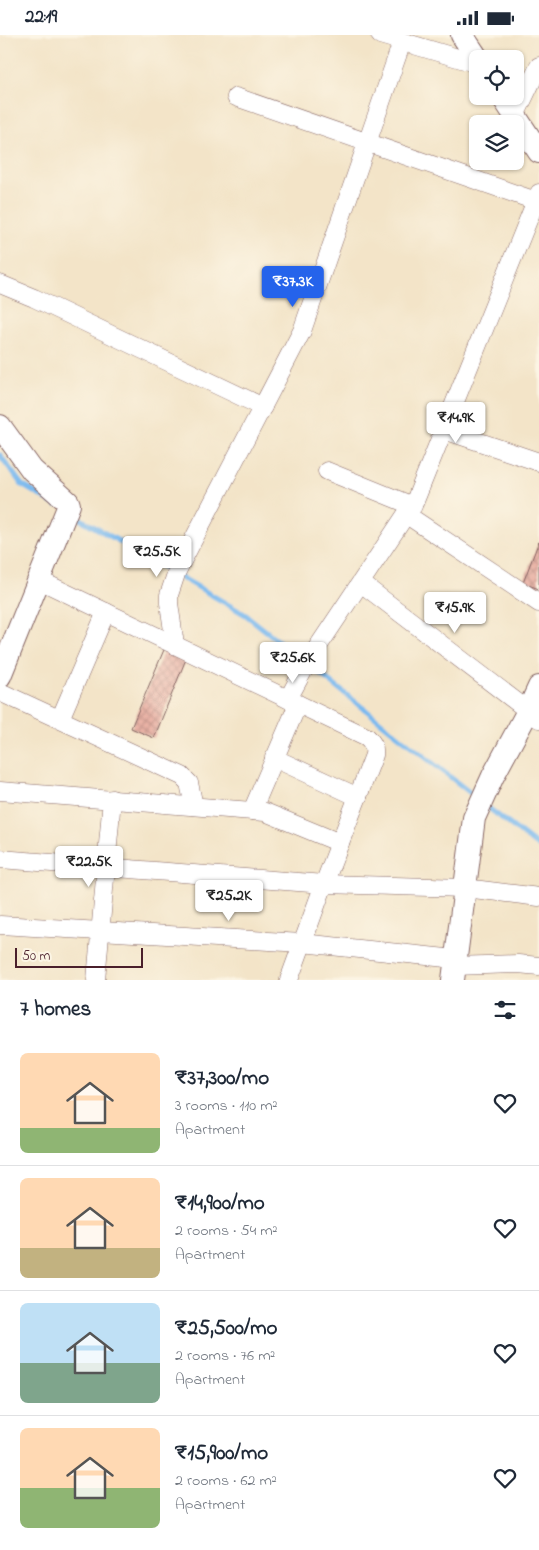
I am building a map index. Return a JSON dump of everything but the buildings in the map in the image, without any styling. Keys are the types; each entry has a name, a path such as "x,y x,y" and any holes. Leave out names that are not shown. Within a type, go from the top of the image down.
{"street":[{"path":"380,35 469,62"},
{"path":"462,35 472,50"},
{"path":"175,645 169,595 177,571 302,331 402,42"},
{"path":"515,115 539,66"},
{"path":"236,97 367,143 537,197 410,510 308,660 298,680 293,702 274,758 252,811"},
{"path":"524,129 539,151"},
{"path":"0,284 34,298 263,407"},
{"path":"0,426 32,470 68,502 69,509 59,529 0,676"},
{"path":"444,430 539,462"},
{"path":"327,471 410,510 539,603"},
{"path":"39,580 368,737 372,742 374,755 289,980"},
{"path":"361,583 534,715"},
{"path":"60,719 106,612"},
{"path":"454,968 474,818 493,776 534,715 539,687"},
{"path":"0,692 182,776 189,783 194,806"},
{"path":"274,758 358,797"},
{"path":"0,791 252,811 277,816 340,843"},
{"path":"96,980 112,799"},
{"path":"0,859 324,884 465,888 539,897"},
{"path":"0,925 302,943 454,968 518,964 539,966"}],"waterway":[{"path":"0,455 22,485 56,505"},
{"path":"72,514 246,615 478,799"},
{"path":"486,806 539,847"}]}
